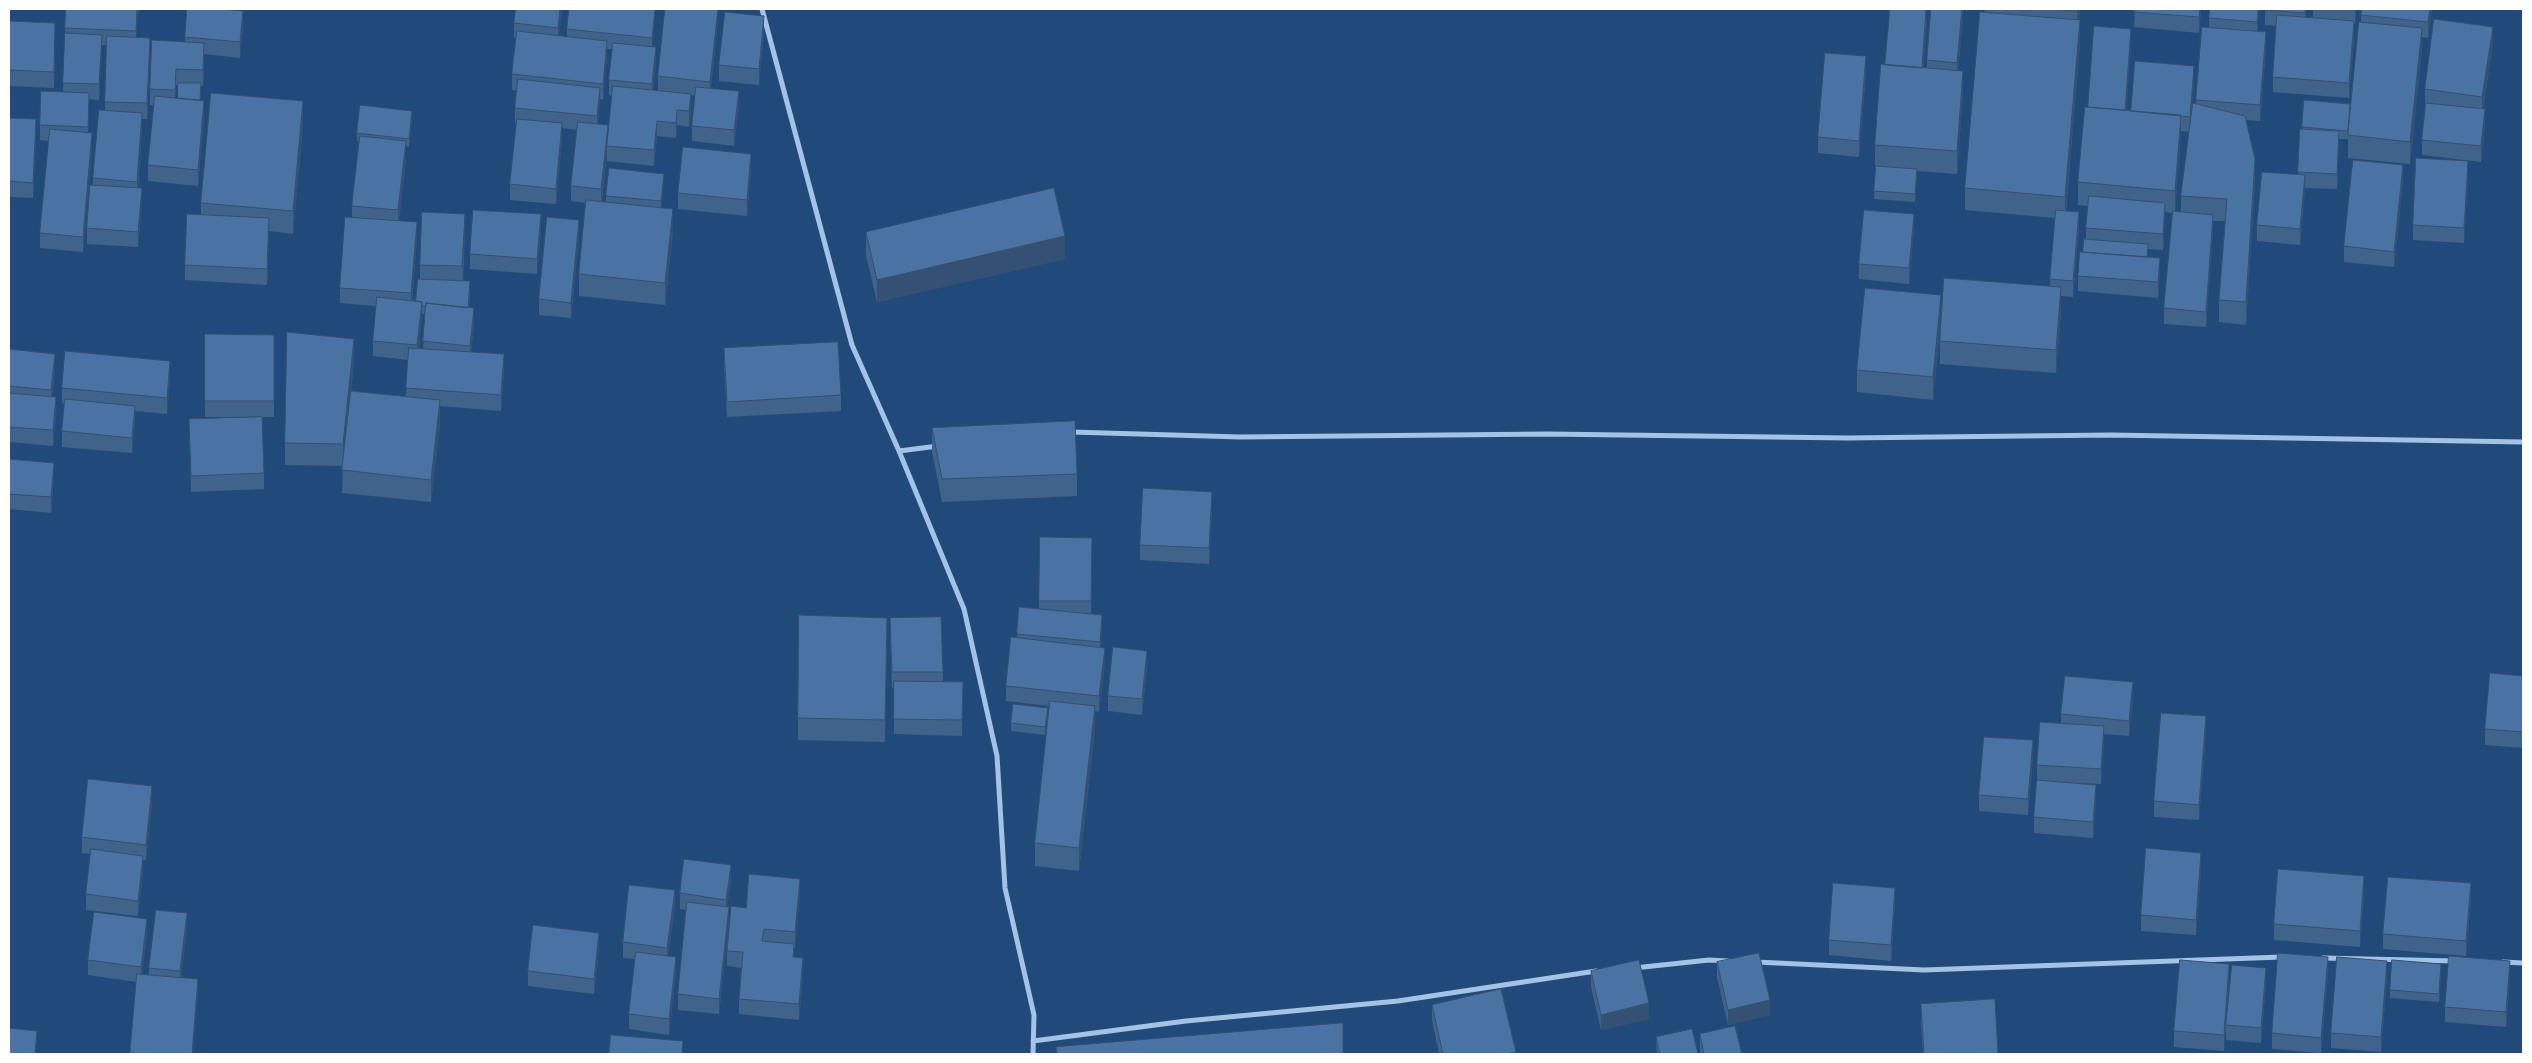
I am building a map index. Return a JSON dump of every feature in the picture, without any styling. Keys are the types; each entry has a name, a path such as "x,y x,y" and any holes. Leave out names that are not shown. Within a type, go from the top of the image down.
{"street":[{"path":"762,9 852,345 964,609 997,756 1005,888 1034,1015 1033,1054"},
{"path":"1064,432 1240,437 1548,434 1857,438 2111,435 2523,442"},
{"path":"899,452 948,444"},
{"path":"1748,962 1924,970 2293,958"},
{"path":"2312,958 2464,961"},
{"path":"1623,969 1709,960 1738,962"},
{"path":"2493,962 2523,963"},
{"path":"1033,1041 1186,1022 1398,1001 1604,970"}],"building":[{"path":"66,9 137,9 136,31 65,28"},
{"path":"187,9 243,11 240,42 185,37"},
{"path":"516,9 560,9 558,28 514,23"},
{"path":"569,9 655,9 652,38 567,29"},
{"path":"665,9 718,9 710,82 658,76"},
{"path":"1890,9 1926,9 1922,68 1885,65"},
{"path":"1931,9 1962,9 1957,63 1927,60"},
{"path":"2056,9 2077,9 2077,11"},
{"path":"2135,9 2200,9 2199,17 2134,12"},
{"path":"2210,9 2258,9 2257,22 2209,18"},
{"path":"2305,9 2305,13 2265,10"},
{"path":"2362,9 2430,9 2428,22 2361,15"},
{"path":"725,12 764,16 759,69 719,65"},
{"path":"1980,12 2080,20 2065,197 1965,188"},
{"path":"2277,15 2354,21 2349,83 2273,77"},
{"path":"2434,19 2493,27 2482,97 2425,89"},
{"path":"9,21 55,23 54,72 9,70"},
{"path":"2359,22 2422,28 2410,142 2348,135"},
{"path":"2094,26 2131,29 2125,110 2088,107"},
{"path":"2202,27 2266,32 2260,105 2196,100"},
{"path":"517,31 607,41 603,84 512,74"},
{"path":"65,33 102,35 99,84 63,83"},
{"path":"107,36 150,38 147,103 105,102"},
{"path":"152,40 204,43 203,70 176,69 175,90 150,89"},
{"path":"613,43 656,47 652,84 609,80"},
{"path":"1825,53 1866,56 1859,141 1818,137"},
{"path":"2135,61 2194,66 2190,117 2131,111"},
{"path":"1881,64 1963,71 1957,151 1875,145"},
{"path":"518,79 600,88 597,116 515,108"},
{"path":"178,83 201,83 200,100 178,98"},
{"path":"613,86 691,94 689,111 677,110 676,123 657,121 654,150 607,146"},
{"path":"696,87 739,91 734,130 692,126"},
{"path":"41,91 89,93 88,127 40,125"},
{"path":"211,93 303,101 293,211 201,203"},
{"path":"155,96 204,101 198,170 148,165"},
{"path":"2304,100 2350,104 2348,131 2302,127"},
{"path":"2193,103 2245,116 2255,159 2246,302 2219,300 2227,199 2181,196"},
{"path":"2426,103 2485,109 2481,146 2422,140"},
{"path":"360,105 412,111 409,139 357,133"},
{"path":"2085,107 2181,115 2175,191 2078,182"},
{"path":"99,110 142,113 137,182 93,178"},
{"path":"9,118 36,119 33,183 9,181"},
{"path":"517,119 562,123 556,189 510,184"},
{"path":"578,122 608,125 601,189 571,186"},
{"path":"50,129 92,133 83,237 40,233"},
{"path":"2300,129 2339,131 2337,174 2298,172"},
{"path":"360,136 406,141 398,210 352,206"},
{"path":"683,147 751,154 747,200 678,193"},
{"path":"2416,158 2468,161 2464,228 2413,225"},
{"path":"2353,160 2403,165 2394,252 2344,246"},
{"path":"1876,166 1917,169 1915,194 1874,191"},
{"path":"609,168 664,174 661,201 606,196"},
{"path":"2262,172 2305,175 2300,229 2257,225"},
{"path":"90,185 142,188 138,232 87,228"},
{"path":"1054,188 1065,236 877,280 866,232"},
{"path":"2089,196 2165,203 2163,234 2086,228"},
{"path":"586,200 673,209 665,283 579,274"},
{"path":"473,210 541,214 537,259 470,254"},
{"path":"1864,210 1914,214 1909,268 1859,264"},
{"path":"2056,210 2079,212 2073,281 2050,279"},
{"path":"2173,211 2213,215 2206,312 2164,308"},
{"path":"422,212 465,214 462,266 420,265"},
{"path":"187,214 269,218 267,269 185,265"},
{"path":"345,217 417,222 411,293 340,288"},
{"path":"547,217 579,220 571,303 539,299"},
{"path":"2084,239 2148,244 2147,257 2083,252"},
{"path":"2080,252 2160,258 2158,282 2078,276"},
{"path":"1944,278 2061,287 2056,350 1940,341"},
{"path":"418,279 470,281 468,308 426,303 426,306 422,306 422,302 416,301"},
{"path":"1865,288 1941,295 1933,377 1857,370"},
{"path":"377,297 422,302 417,345 373,341"},
{"path":"426,303 474,308 470,346 423,341"},
{"path":"287,332 354,339 343,444 285,443"},
{"path":"205,334 274,335 274,401 205,401"},
{"path":"838,342 841,395 727,402 724,348"},
{"path":"409,348 504,354 501,395 406,388"},
{"path":"9,349 55,354 51,390 9,386"},
{"path":"65,351 170,361 167,398 62,388"},
{"path":"351,391 440,400 431,480 342,470"},
{"path":"9,393 56,397 53,430 9,427"},
{"path":"65,399 135,406 132,438 62,431"},
{"path":"262,417 264,473 191,476 189,419"},
{"path":"1075,421 1077,474 942,479 932,428"},
{"path":"9,459 54,463 51,497 9,494"},
{"path":"1143,488 1212,492 1209,548 1140,545"},
{"path":"1040,537 1092,538 1091,601 1039,601"},
{"path":"1019,607 1102,615 1100,642 1017,634"},
{"path":"799,615 887,618 885,720 798,718"},
{"path":"941,617 943,672 892,672 890,618"},
{"path":"1011,637 1105,648 1099,696 1006,686"},
{"path":"1113,647 1147,651 1142,699 1108,696"},
{"path":"2490,673 2523,676 2523,732 2485,729"},
{"path":"2065,676 2133,682 2129,721 2061,714"},
{"path":"894,681 963,682 962,720 894,719"},
{"path":"1050,701 1095,706 1079,848 1035,843"},
{"path":"1013,704 1048,708 1045,727 1011,723"},
{"path":"2161,713 2206,716 2199,805 2154,801"},
{"path":"2040,722 2104,726 2101,769 2037,765"},
{"path":"1984,737 2033,740 2028,799 1979,795"},
{"path":"88,779 152,786 146,845 82,837"},
{"path":"2037,780 2096,785 2093,822 2034,817"},
{"path":"2146,848 2201,853 2196,920 2141,915"},
{"path":"91,849 143,856 138,901 86,894"},
{"path":"684,859 731,865 726,900 680,893"},
{"path":"2278,869 2364,876 2360,931 2274,924"},
{"path":"749,874 800,879 795,932 764,929 762,941 794,944 793,957 803,958 799,1004 739,999 743,952 727,951 731,906 746,908"},
{"path":"2388,877 2471,883 2466,941 2383,934"},
{"path":"1833,883 1895,888 1891,945 1829,940"},
{"path":"629,885 675,890 667,948 623,942"},
{"path":"687,902 729,907 719,999 678,994"},
{"path":"156,910 187,913 180,971 149,968"},
{"path":"94,912 147,919 141,967 88,960"},
{"path":"533,925 599,933 594,979 528,971"},
{"path":"636,952 676,957 669,1019 629,1014"},
{"path":"1759,953 1770,1000 1728,1010 1717,962"},
{"path":"2278,953 2328,957 2321,1038 2272,1033"},
{"path":"2449,956 2510,961 2506,1012 2445,1007"},
{"path":"2337,957 2387,961 2381,1037 2331,1033"},
{"path":"1639,960 1649,1003 1601,1015 1591,971"},
{"path":"2180,960 2229,964 2224,1035 2174,1031"},
{"path":"2392,960 2441,964 2439,994 2390,990"},
{"path":"2232,965 2266,968 2261,1028 2226,1025"},
{"path":"137,974 198,979 192,1054 130,1054"},
{"path":"1501,989 1516,1052 1506,1054 1443,1054 1432,1005"},
{"path":"1995,999 1998,1054 1924,1054 1921,1004"},
{"path":"1343,1023 1343,1054 1057,1054 1056,1047"},
{"path":"1735,1026 1742,1054 1704,1054 1700,1034"},
{"path":"9,1028 37,1031 35,1054 9,1054"},
{"path":"1692,1029 1698,1054 1660,1054 1656,1037"},
{"path":"611,1035 683,1041 682,1054 609,1054"}]}
